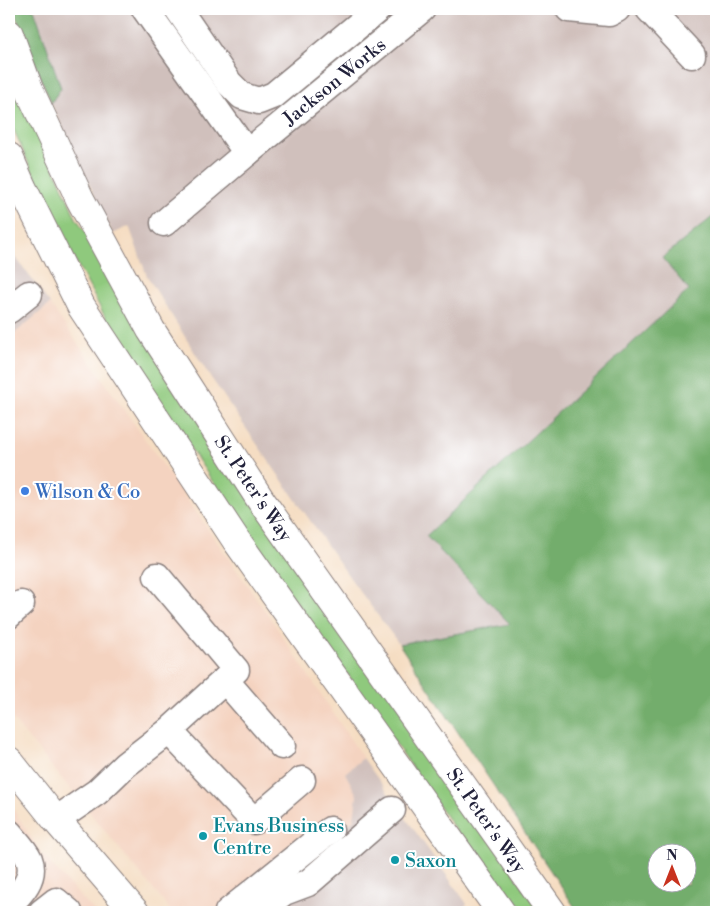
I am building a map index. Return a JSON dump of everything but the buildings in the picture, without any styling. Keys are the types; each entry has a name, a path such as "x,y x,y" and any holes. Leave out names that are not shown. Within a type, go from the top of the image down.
{"main road":[{"name":"St. Peter's Way","path":"9,34 29,89 80,199 150,330 260,499 552,912"},
{"path":"9,157 81,306"},
{"path":"9,200 236,540 501,912"},
{"path":"9,761 56,820 135,912"}],"street":[{"path":"145,9 247,153"},
{"path":"178,9 229,82 242,96 258,101 274,95 378,9"},
{"name":"Jackson Works","path":"164,223 422,9"},
{"path":"569,9 609,13 616,9"},
{"path":"649,9 692,55"},
{"path":"56,820 97,792 125,765 169,731 236,670 157,576"},
{"path":"226,680 282,746"},
{"path":"169,731 254,821 302,780"},
{"path":"257,912 284,892 308,883 392,810"},
{"path":"228,912 330,830"},
{"path":"9,833 29,858 30,868 27,885 22,893 9,904"},
{"path":"42,912 56,901 69,912"}],"shaded area":[{"path":"34,9 716,9 716,214 662,258 689,290 427,536 511,624 399,644 350,578 207,372 147,276 129,226 113,234 51,103 61,88"},
{"path":"9,248 50,304 9,338"},
{"path":"50,304 275,625 363,758 345,773 357,794 354,819 246,912 172,912 9,715 9,338"},
{"path":"363,758 467,904 459,912 246,912 354,819 357,795 345,773"},
{"path":"9,802 42,855 95,912 9,912"}],"green space":[{"path":"13,9 34,9 61,88 51,103"},
{"path":"9,66 76,218 540,912 512,912 237,518 113,332 54,220 9,119"},
{"path":"716,214 716,912 578,912 399,644 510,624 426,536 689,290 662,258"}],"place":[{"name":"Wilson & Co","path":"25,491"},
{"name":"Evans Business Centre","path":"203,836"},
{"name":"Saxon","path":"395,860"}]}
